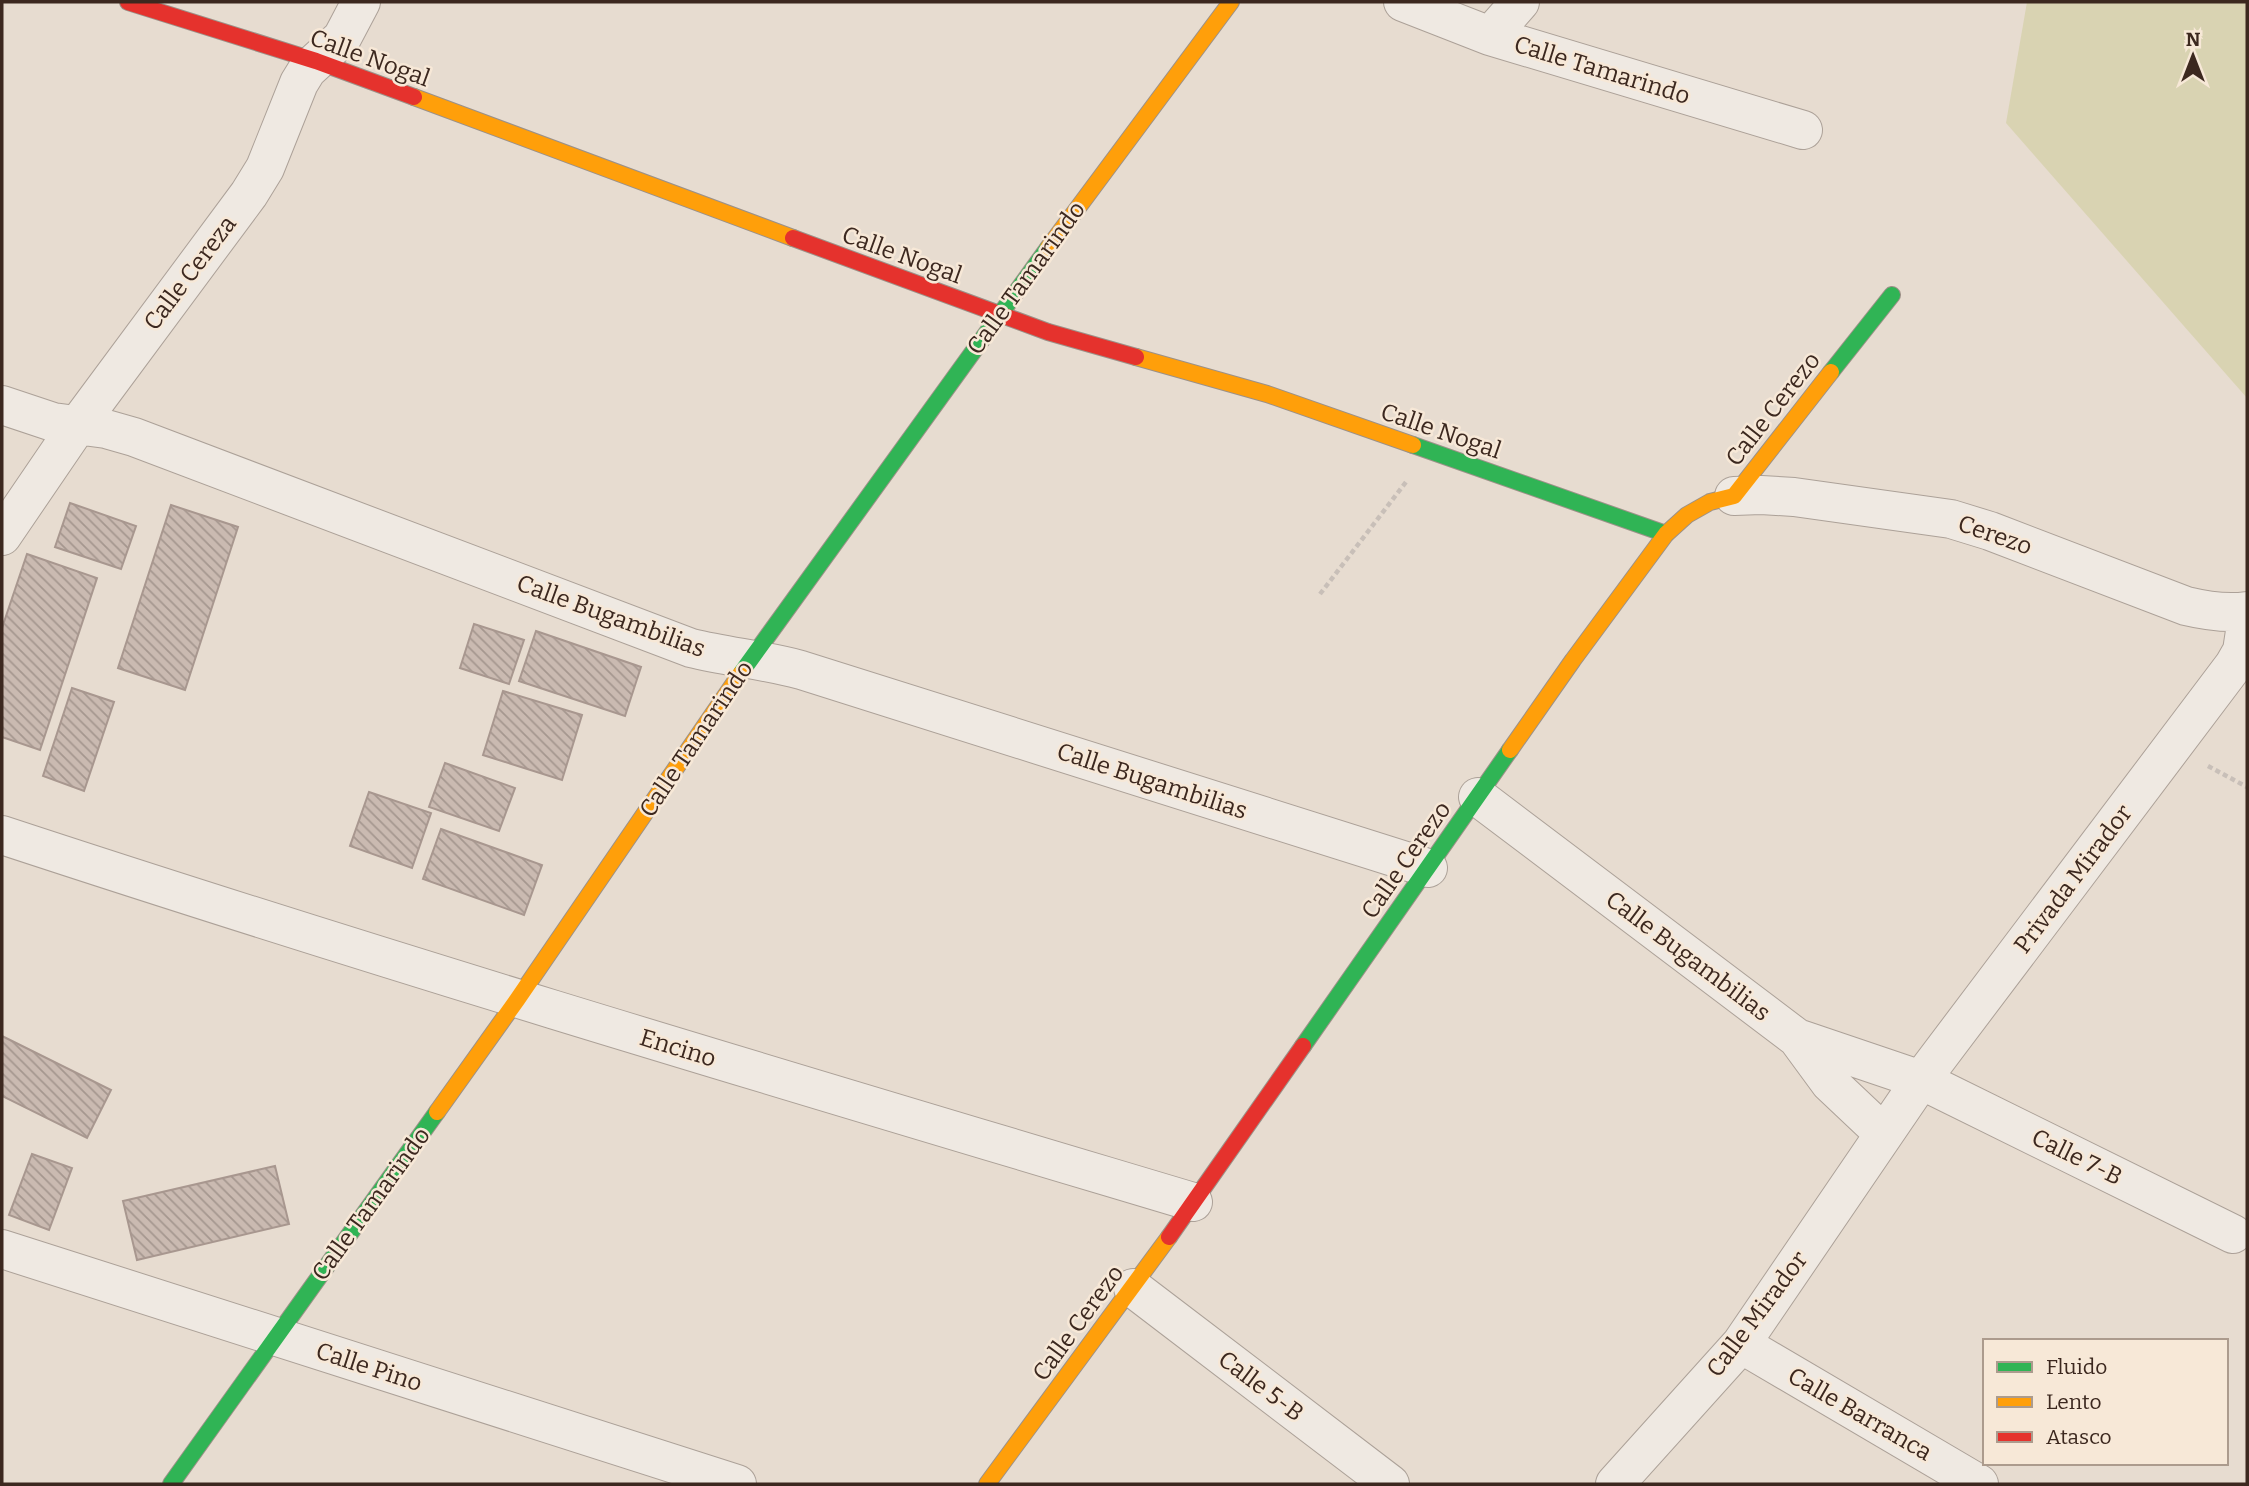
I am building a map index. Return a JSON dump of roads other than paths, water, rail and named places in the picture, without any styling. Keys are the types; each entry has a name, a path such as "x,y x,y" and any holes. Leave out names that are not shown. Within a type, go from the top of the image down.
{"street":[{"name":"Calle Nogal","path":"128,2 316,61 1048,332 1267,394 1666,534"},
{"name":"Calle Cereza","path":"2,536 77,426 249,194 265,168 299,83 307,70 342,38 360,2"},
{"name":"Calle Tamarindo","path":"172,1484 517,999 750,660 999,315 1231,2"},
{"name":"Calle Tamarindo","path":"1403,2 1490,36 1803,130"},
{"path":"1490,36 1520,2"},
{"name":"Calle Cerezo","path":"987,1484 1133,1288 1573,660 1666,534 1687,515 1710,502 1734,496 1892,295"},
{"name":"Calle Bugambilias","path":"2,405 53,422 106,429 134,437 691,648 724,656 777,663 801,670 1428,868"},
{"name":"Cerezo","path":"1734,496 1794,497 1951,519 1990,531 2186,606 2211,612 2247,611"},
{"name":"Privada Mirador","path":"1884,1134 1921,1080 2234,665 2242,651 2247,618"},
{"name":"Calle Bugambilias","path":"1478,797 1797,1038 1830,1083 1884,1134"},
{"name":"Encino","path":"2,835 164,889 517,999 1193,1202"},
{"name":"Calle Bugambilias","path":"1797,1038 1921,1080"},
{"name":"Calle 7-B","path":"1921,1080 2233,1234"},
{"name":"Calle Mirador","path":"1615,1484 1741,1344 1884,1134"},
{"name":"Calle Pino","path":"2,1250 737,1484"},
{"name":"Calle 5-B","path":"1133,1288 1390,1484"},
{"name":"Calle Barranca","path":"1741,1344 1979,1484"}]}
